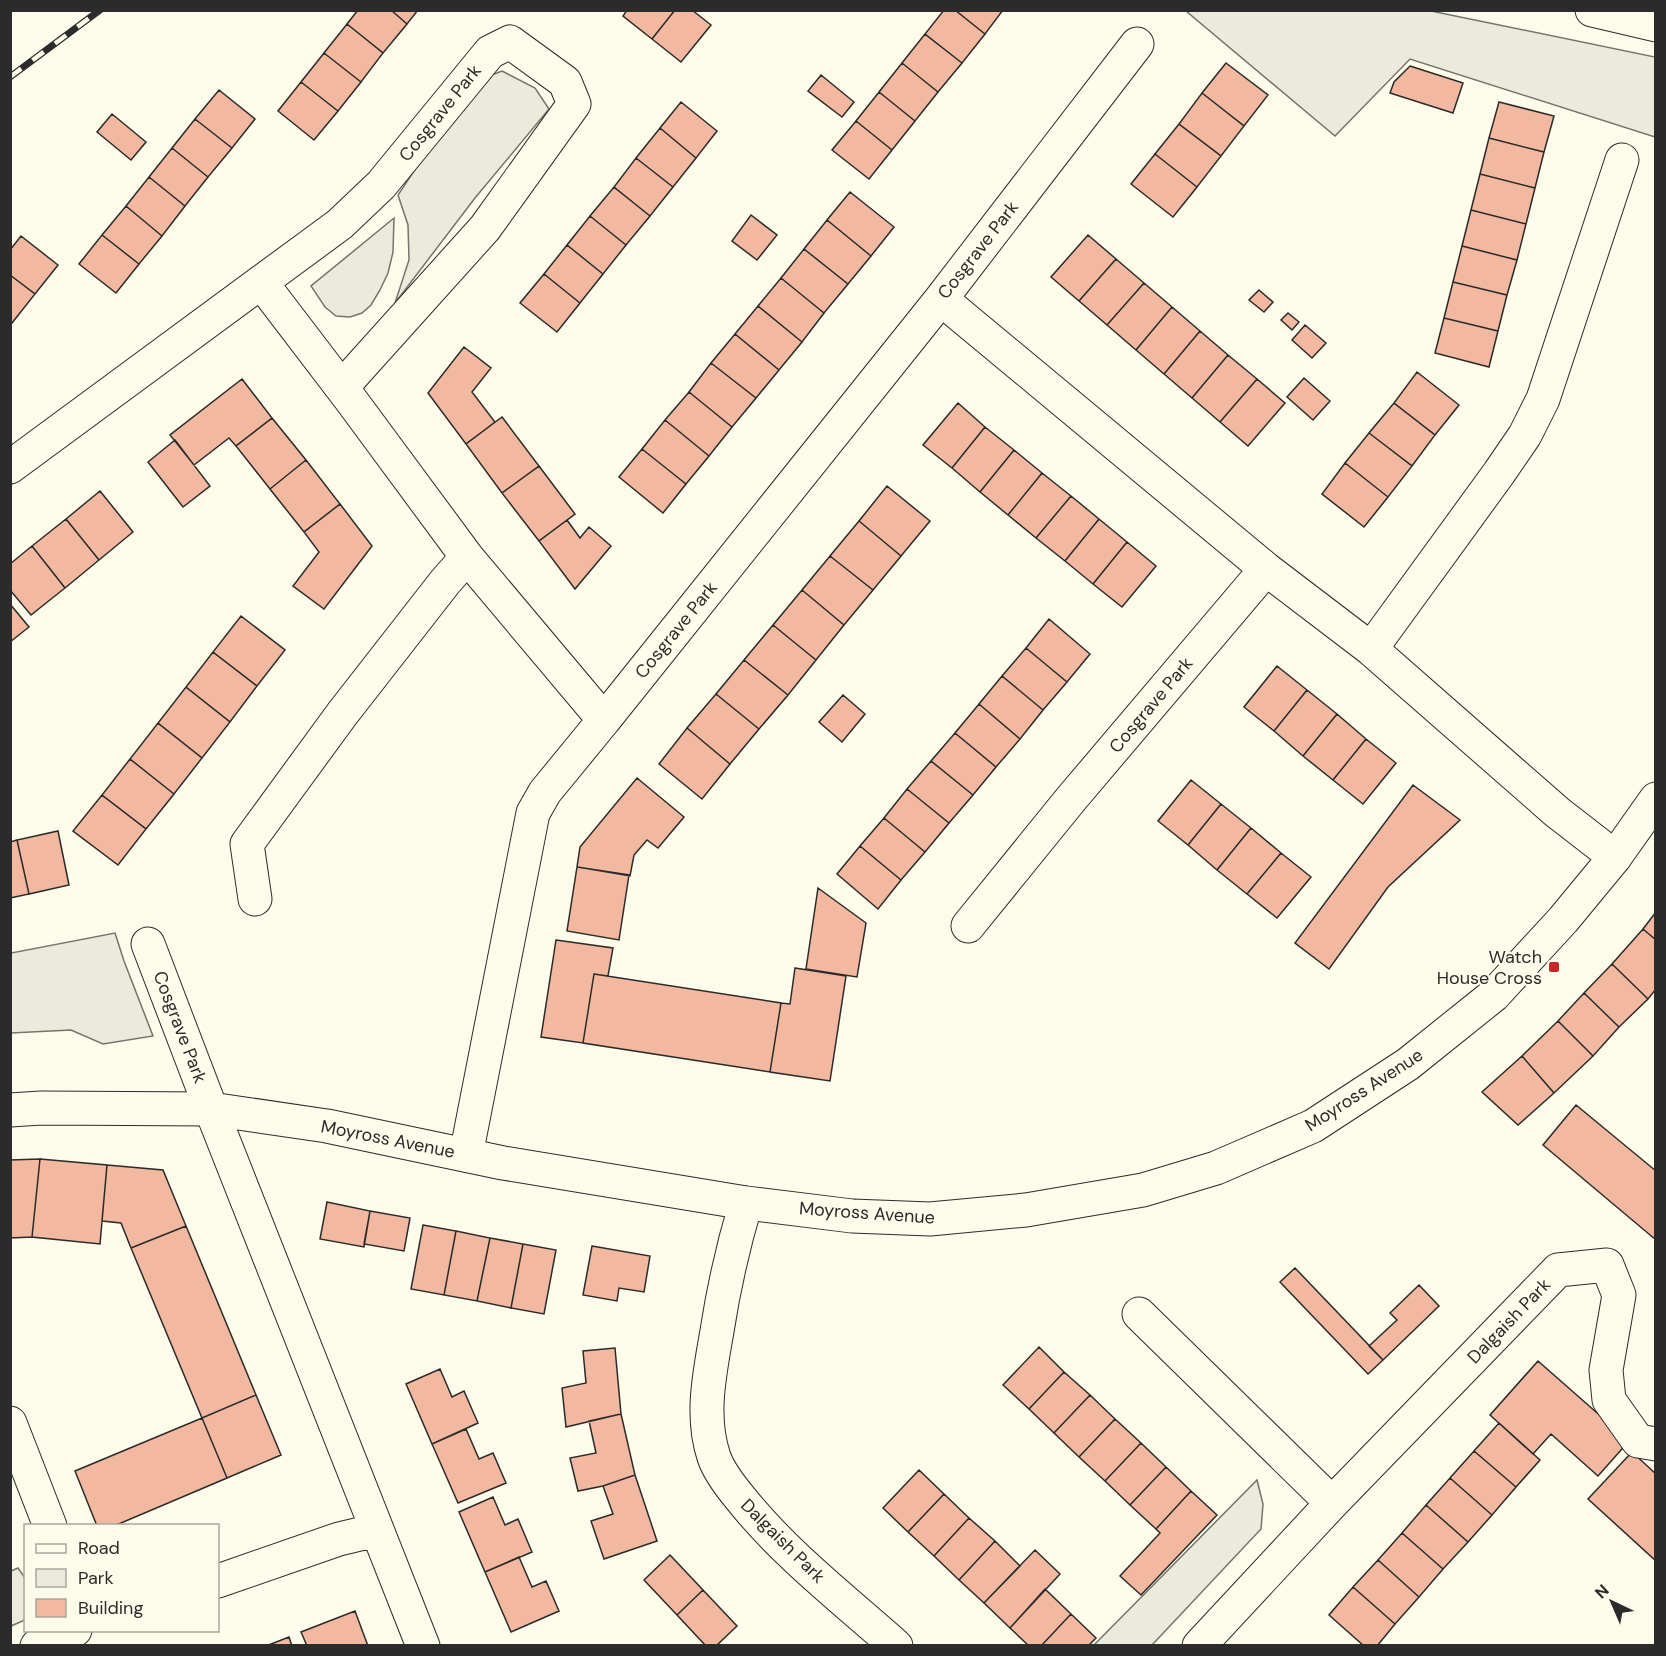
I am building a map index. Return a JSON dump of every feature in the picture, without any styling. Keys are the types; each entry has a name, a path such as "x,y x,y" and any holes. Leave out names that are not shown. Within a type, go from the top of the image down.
{"street":[{"path":"1592,10 1656,26"},
{"name":"Cosgrave Park","path":"10,467 340,224 381,185 490,52 510,42 565,82 574,104 485,228 342,387"},
{"name":"Cosgrave Park","path":"466,1155 533,813 544,792 940,299 1137,44"},
{"path":"1371,650 1499,473 1525,435 1544,399 1622,160"},
{"path":"261,282 342,387 467,557 604,720"},
{"path":"940,299 1266,569 1371,650 1557,812 1615,857"},
{"path":"255,899 247,844 342,714 467,557"},
{"name":"Cosgrave Park","path":"968,926 1071,799 1266,569"},
{"name":"Moyross Avenue","path":"10,1110 41,1108 211,1109 327,1126 503,1163 746,1203 852,1216 930,1220 1026,1210 1143,1190 1215,1168 1313,1126 1408,1064 1494,995 1563,920 1615,857 1656,799"},
{"name":"Cosgrave Park","path":"148,944 423,1646"},
{"name":"Dalgaish Park","path":"746,1203 734,1243 708,1386 707,1423 714,1458 728,1483 755,1517 788,1550 896,1646"},
{"name":"Dalgaish Park","path":"1199,1646 1332,1503 1558,1270 1607,1264 1618,1295 1606,1370 1609,1400 1638,1441 1656,1444"},
{"path":"1139,1314 1332,1503"},
{"path":"10,1423 49,1524"},
{"path":"219,1581 339,1539 376,1530"},
{"path":"37,1646 70,1632"}],"green space":[{"path":"1186,11 1431,11 1655,57 1655,137 1410,59 1335,136"},
{"path":"502,71 535,88 549,109 475,198 395,303 409,260 408,225 398,195 420,162 489,76"},
{"path":"394,218 393,252 388,273 380,290 371,305 362,313 350,317 336,316 325,307 311,286"},
{"path":"115,933 153,1036 103,1044 71,1030 11,1033 11,953"},
{"path":"1257,1480 1263,1504 1261,1529 1152,1645 1094,1645"},
{"path":"18,1568 24,1577 24,1620 11,1626 11,1571"}],"building":[{"path":"358,10 391,10 407,24 383,53 347,24"},
{"path":"391,10 418,10 407,24"},
{"path":"627,10 675,10 652,39 623,16"},
{"path":"675,10 692,10 711,25 681,62 652,39"},
{"path":"944,10 955,10 985,34 962,63 925,34"},
{"path":"955,10 1003,10 985,34"},
{"path":"347,24 383,53 361,82 324,53"},
{"path":"925,34 962,63 938,92 902,63"},
{"path":"324,53 361,82 338,111 301,82"},
{"path":"902,63 938,92 915,121 879,92"},
{"path":"1226,63 1268,95 1244,126 1202,93"},
{"path":"1410,66 1463,83 1453,113 1390,93 1394,82"},
{"path":"821,75 854,102 842,117 808,91"},
{"path":"301,82 338,111 314,140 278,111"},
{"path":"219,90 255,119 232,148 195,119"},
{"path":"879,92 915,121 892,150 856,121"},
{"path":"1202,93 1244,126 1221,156 1179,124"},
{"path":"681,102 717,131 696,158 660,128"},
{"path":"1499,102 1554,116 1544,152 1489,138"},
{"path":"112,114 146,142 131,160 97,132"},
{"path":"195,119 232,148 208,177 172,148"},
{"path":"856,121 892,150 869,179 832,150"},
{"path":"1179,124 1221,156 1197,187 1155,154"},
{"path":"660,128 696,158 673,187 636,158"},
{"path":"1489,138 1544,152 1535,188 1480,174"},
{"path":"172,148 208,177 185,206 149,177"},
{"path":"1155,154 1197,187 1173,217 1131,184"},
{"path":"636,158 673,187 650,216 614,187"},
{"path":"1480,174 1535,188 1526,224 1471,210"},
{"path":"149,177 185,206 162,236 126,206"},
{"path":"614,187 650,216 626,245 590,216"},
{"path":"850,192 894,227 871,256 827,220"},
{"path":"126,206 162,236 139,264 102,235"},
{"path":"1471,210 1526,224 1517,260 1462,246"},
{"path":"751,215 777,235 757,260 732,241"},
{"path":"590,216 626,245 603,274 567,245"},
{"path":"827,220 871,256 848,284 804,249"},
{"path":"102,235 139,264 116,293 79,264"},
{"path":"1088,235 1116,259 1079,301 1051,277"},
{"path":"21,236 58,265 35,294 10,275 10,250"},
{"path":"567,245 603,274 580,303 544,274"},
{"path":"1462,246 1517,260 1507,295 1453,282"},
{"path":"804,249 848,284 824,313 781,278"},
{"path":"1116,259 1144,283 1107,325 1079,301"},
{"path":"544,274 580,303 557,332 520,303"},
{"path":"10,275 35,294 12,323 10,322"},
{"path":"781,278 824,313 802,342 758,306"},
{"path":"1453,282 1507,295 1498,331 1444,318"},
{"path":"1144,283 1172,307 1136,350 1107,325"},
{"path":"1259,290 1273,302 1264,312 1249,300"},
{"path":"758,306 802,342 779,370 735,334"},
{"path":"1172,307 1200,331 1164,374 1136,350"},
{"path":"1288,313 1299,322 1292,330 1281,320"},
{"path":"1444,318 1498,331 1489,367 1435,353"},
{"path":"1305,325 1326,343 1312,358 1292,340"},
{"path":"1200,331 1228,355 1192,398 1164,374"},
{"path":"735,334 779,370 756,398 711,363"},
{"path":"464,347 491,368 472,392 495,422 466,444 428,393"},
{"path":"1228,355 1257,379 1220,422 1192,398"},
{"path":"711,363 756,398 732,427 689,392"},
{"path":"1417,372 1459,405 1435,435 1394,403"},
{"path":"1304,378 1330,401 1313,420 1287,397"},
{"path":"242,379 272,418 236,446 229,438 194,465 170,435"},
{"path":"1257,379 1285,403 1248,446 1220,422"},
{"path":"689,392 732,427 709,456 665,420"},
{"path":"958,403 985,427 952,468 923,445"},
{"path":"1394,403 1435,435 1412,466 1369,433"},
{"path":"502,417 539,466 502,493 466,444"},
{"path":"272,418 306,460 270,489 236,446"},
{"path":"665,420 709,456 686,484 642,449"},
{"path":"985,427 1014,450 980,492 952,468"},
{"path":"1369,433 1412,466 1388,497 1345,463"},
{"path":"175,440 210,486 183,507 148,462"},
{"path":"642,449 686,484 663,513 619,477"},
{"path":"1014,450 1042,473 1008,515 980,492"},
{"path":"306,460 340,504 304,532 270,489"},
{"path":"1345,463 1388,497 1364,527 1322,494"},
{"path":"539,466 575,514 539,541 502,493"},
{"path":"1042,473 1071,496 1036,538 1008,515"},
{"path":"887,486 930,521 901,556 859,521"},
{"path":"100,491 133,532 99,560 66,519"},
{"path":"1071,496 1099,519 1065,561 1036,538"},
{"path":"340,504 372,546 324,609 293,586 319,552 304,532"},
{"path":"66,519 99,560 65,588 32,546"},
{"path":"1099,519 1127,542 1093,584 1065,561"},
{"path":"567,520 580,538 589,527 611,546 575,589 539,541"},
{"path":"859,521 901,556 873,590 830,556"},
{"path":"1127,542 1156,566 1122,607 1093,584"},
{"path":"32,546 65,588 31,615 10,590 10,564"},
{"path":"830,556 873,590 844,625 802,590"},
{"path":"802,590 844,625 816,660 773,625"},
{"path":"10,604 29,627 10,642"},
{"path":"241,616 285,650 257,686 213,652"},
{"path":"1049,619 1090,654 1067,682 1026,648"},
{"path":"773,625 816,660 788,695 744,660"},
{"path":"1026,648 1067,682 1043,710 1002,676"},
{"path":"213,652 257,686 230,722 186,687"},
{"path":"744,660 788,695 759,729 716,694"},
{"path":"1277,666 1307,690 1274,731 1244,707"},
{"path":"1002,676 1043,710 1020,739 979,704"},
{"path":"186,687 230,722 202,758 158,723"},
{"path":"1307,690 1337,714 1303,756 1274,731"},
{"path":"716,694 759,729 730,764 687,728"},
{"path":"843,695 865,714 842,742 819,722"},
{"path":"979,704 1020,739 996,767 955,733"},
{"path":"1337,714 1366,739 1333,780 1303,756"},
{"path":"158,723 202,758 174,794 130,759"},
{"path":"687,728 730,764 702,799 659,764"},
{"path":"955,733 996,767 973,795 931,761"},
{"path":"1366,739 1396,763 1363,804 1333,780"},
{"path":"130,759 174,794 146,829 102,795"},
{"path":"931,761 973,795 949,823 907,789"},
{"path":"637,778 684,817 658,848 647,840 634,855 630,876 577,867 580,847"},
{"path":"1191,780 1221,804 1188,845 1158,821"},
{"path":"1413,785 1460,820 1388,887 1329,969 1295,943"},
{"path":"907,789 949,823 925,852 884,818"},
{"path":"102,795 146,829 118,865 73,831"},
{"path":"1221,804 1251,828 1217,870 1188,845"},
{"path":"884,818 925,852 901,880 860,846"},
{"path":"1251,828 1281,853 1247,894 1217,870"},
{"path":"58,831 69,885 29,894 17,840"},
{"path":"17,840 29,894 10,898 10,842"},
{"path":"860,846 901,880 878,909 837,874"},
{"path":"1281,853 1311,877 1277,918 1247,894"},
{"path":"577,867 629,875 619,940 567,931"},
{"path":"818,888 866,923 857,977 806,969"},
{"path":"1656,912 1656,940 1643,929"},
{"path":"1643,929 1656,940 1656,989 1648,999 1612,964"},
{"path":"556,940 613,948 608,976 594,974 583,1043 541,1037"},
{"path":"1612,964 1648,999 1619,1027 1584,993"},
{"path":"795,968 846,976 830,1081 770,1072 781,1003 790,1004"},
{"path":"594,974 781,1003 770,1072 583,1043"},
{"path":"1584,993 1619,1027 1593,1056 1558,1021"},
{"path":"1558,1021 1593,1056 1554,1093 1522,1056"},
{"path":"1522,1056 1554,1093 1518,1125 1482,1092"},
{"path":"1576,1105 1656,1171 1656,1240 1543,1145"},
{"path":"40,1159 32,1237 10,1238 10,1160"},
{"path":"40,1159 107,1165 100,1244 32,1237"},
{"path":"107,1165 163,1170 186,1226 131,1248 121,1223 102,1221"},
{"path":"327,1202 370,1211 364,1247 320,1239"},
{"path":"370,1211 410,1218 404,1251 364,1244"},
{"path":"423,1225 456,1231 444,1295 411,1289"},
{"path":"186,1226 256,1395 202,1418 131,1248"},
{"path":"456,1231 490,1238 477,1301 444,1295"},
{"path":"490,1238 523,1244 511,1308 477,1301"},
{"path":"523,1244 556,1250 544,1314 511,1308"},
{"path":"592,1246 650,1256 644,1292 619,1288 617,1301 583,1295"},
{"path":"1295,1268 1383,1360 1368,1374 1280,1282"},
{"path":"1419,1285 1439,1306 1383,1360 1369,1346 1397,1320 1390,1313"},
{"path":"1039,1347 1064,1372 1029,1409 1003,1385"},
{"path":"615,1348 621,1414 566,1427 562,1388 586,1383 583,1351"},
{"path":"1538,1361 1629,1441 1598,1476 1551,1434 1533,1454 1490,1415"},
{"path":"440,1369 452,1397 464,1391 478,1423 432,1444 406,1384"},
{"path":"1064,1372 1090,1395 1054,1433 1029,1409"},
{"path":"256,1395 281,1455 227,1478 202,1418"},
{"path":"1090,1395 1115,1419 1079,1457 1054,1433"},
{"path":"621,1414 635,1475 603,1486 578,1491 570,1458 596,1453 589,1421"},
{"path":"202,1418 227,1478 119,1524 96,1524 75,1471"},
{"path":"1115,1419 1141,1443 1105,1481 1079,1457"},
{"path":"1499,1423 1540,1460 1516,1487 1474,1451"},
{"path":"466,1429 479,1459 493,1453 506,1483 458,1503 432,1444"},
{"path":"1141,1443 1166,1467 1130,1505 1105,1481"},
{"path":"1474,1451 1516,1487 1492,1515 1450,1478"},
{"path":"1632,1452 1656,1474 1656,1561 1588,1499"},
{"path":"1166,1467 1191,1491 1156,1529 1130,1505"},
{"path":"919,1470 944,1494 908,1532 883,1508"},
{"path":"635,1475 657,1541 604,1559 591,1521 613,1514 603,1486"},
{"path":"1450,1478 1492,1515 1468,1542 1426,1505"},
{"path":"1191,1491 1217,1515 1141,1595 1120,1576 1160,1533 1156,1529"},
{"path":"944,1494 969,1518 934,1556 908,1532"},
{"path":"493,1497 505,1525 518,1519 532,1552 485,1572 459,1512"},
{"path":"1426,1505 1468,1542 1443,1569 1402,1533"},
{"path":"969,1518 995,1541 959,1580 934,1556"},
{"path":"1402,1533 1443,1569 1419,1597 1378,1560"},
{"path":"995,1541 1020,1566 984,1603 959,1580"},
{"path":"1035,1550 1060,1574 1010,1628 984,1603"},
{"path":"670,1555 703,1590 677,1615 644,1580"},
{"path":"519,1557 532,1587 546,1581 559,1611 511,1632 485,1572"},
{"path":"1378,1560 1419,1597 1395,1624 1353,1587"},
{"path":"1353,1587 1395,1624 1377,1646 1364,1646 1329,1615"},
{"path":"1045,1589 1071,1614 1041,1646 1029,1646 1010,1628"},
{"path":"703,1590 737,1626 716,1646 706,1646 677,1615"},
{"path":"355,1611 368,1646 307,1646 301,1632"},
{"path":"1071,1614 1096,1638 1088,1646 1041,1646"},
{"path":"289,1637 292,1646 266,1646"}],"railway":[{"path":"10,77 100,10"}],"place":[{"name":"Watch House Cross","path":"1554,967"}]}
